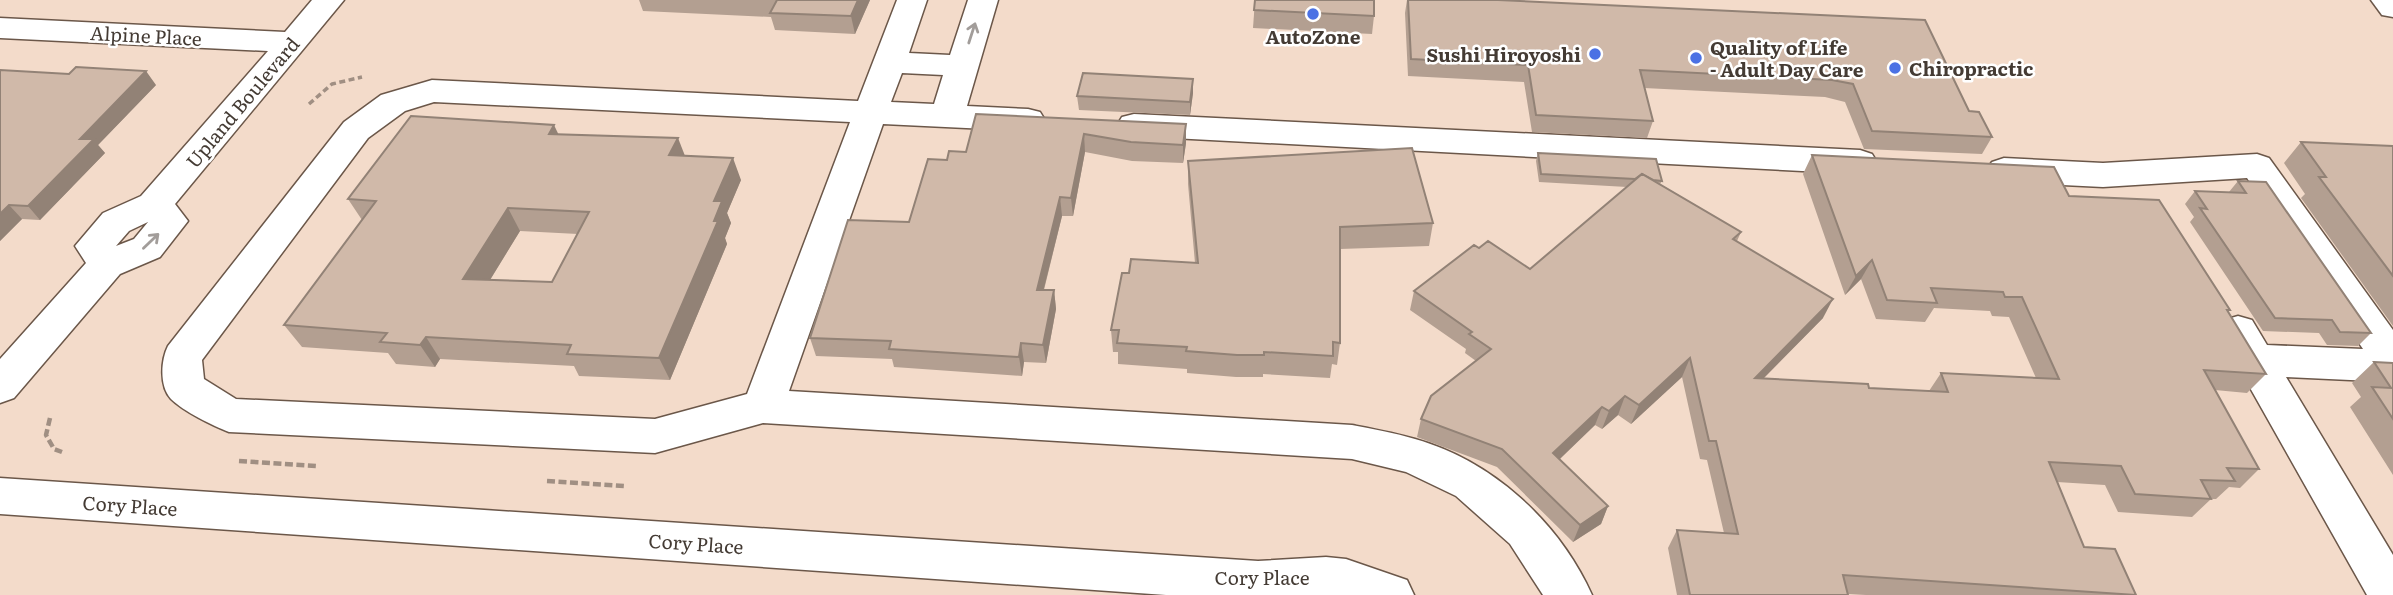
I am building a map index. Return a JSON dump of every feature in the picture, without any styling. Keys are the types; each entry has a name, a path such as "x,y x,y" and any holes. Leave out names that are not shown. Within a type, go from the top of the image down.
{"street":[{"name":"Upland Boulevard","path":"0,387 107,264 147,248 170,221 154,205 329,0"},
{"path":"763,407 912,0"},
{"path":"947,116 983,0"},
{"path":"2386,0 2393,8"},
{"name":"Alpine Place","path":"0,28 293,42"},
{"path":"889,62 961,66"},
{"path":"1058,121 432,91 393,103 356,130 182,357 185,387 229,415 655,436 763,407 1352,442 1415,456 1471,483 1526,530 1569,595"},
{"path":"1100,124 1894,164"},
{"path":"1963,168 2103,175 2258,166 2393,361"},
{"path":"2137,173 2159,208"},
{"path":"2219,302 2257,360 2392,595"},
{"path":"2257,360 2393,366"},
{"name":"Cory Place","path":"0,496 1258,581 1326,577 1346,579 1390,595"}],"path":[{"path":"309,104 324,87 334,82 362,77"},
{"path":"50,418 46,435 54,449 62,452"},
{"path":"239,461 316,466"},
{"path":"547,481 625,485"}],"building":[{"path":"777,0 858,0 851,16 770,13"},
{"path":"1255,0 1374,0 1374,16 1254,10"},
{"path":"1408,0 1498,0 1925,20 1969,111 1979,112 1992,137 1872,131 1853,84 1832,80 1640,70 1653,121 1536,115 1528,65 1411,59"},
{"path":"76,67 146,71 80,139 94,139 28,206 9,205 0,214 0,70 69,74"},
{"path":"1083,73 1193,79 1190,102 1077,96"},
{"path":"976,114 1186,124 1183,145 1131,142 1084,134 1071,198 1060,197 1037,290 1054,290 1043,345 1021,343 1019,357 889,349 891,341 810,338 848,220 909,222 928,159 947,160 949,151 966,152"},
{"path":"411,116 554,125 549,134 678,138 669,155 733,158 714,201 722,201 714,221 718,221 659,358 567,354 571,345 426,337 420,345 380,342 387,333 284,325 376,201 348,199","holes":["508,208 589,212 552,282 463,279"]},
{"path":"2301,142 2393,146 2393,276 2319,177 2326,177"},
{"path":"1412,148 1433,223 1340,227 1340,343 1333,342 1333,356 1264,352 1264,355 1237,355 1186,351 1187,347 1117,343 1119,330 1111,330 1122,273 1129,273 1131,259 1198,263 1188,161"},
{"path":"1538,153 1656,159 1662,181 1642,174 1635,179 1541,174"},
{"path":"1812,155 2054,167 2069,196 2159,200 2230,310 2227,310 2266,374 2204,370 2259,469 2227,468 2235,481 2201,480 2211,499 2135,494 2121,466 2049,462 2084,547 2115,549 2136,595 1843,575 1848,595 1690,595 1677,530 1738,534 1716,441 1709,441 1690,358 1639,405 1625,396 1609,411 1602,407 1553,453 1608,506 1580,525 1502,449 1421,419 1431,396 1491,349 1469,334 1472,332 1414,291 1474,245 1479,248 1488,241 1530,269 1642,174 1741,232 1733,239 1833,299 1755,378 1868,384 1869,388 1948,392 1941,373 2059,379 2022,297 2005,297 2003,292 1931,288 1937,303 1887,300 1872,260 1856,276"},
{"path":"2238,181 2266,182 2371,333 2340,332 2332,320 2275,318 2200,208 2207,209 2195,191 2246,193"},
{"path":"2374,362 2393,363 2393,419 2372,387 2391,388"}],"place":[{"name":"AutoZone","path":"1313,14"},
{"name":"Sushi Hiroyoshi","path":"1595,54"},
{"name":"Quality of Life - Adult Day Care","path":"1696,58"},
{"name":"Chiropractic","path":"1895,68"}]}
